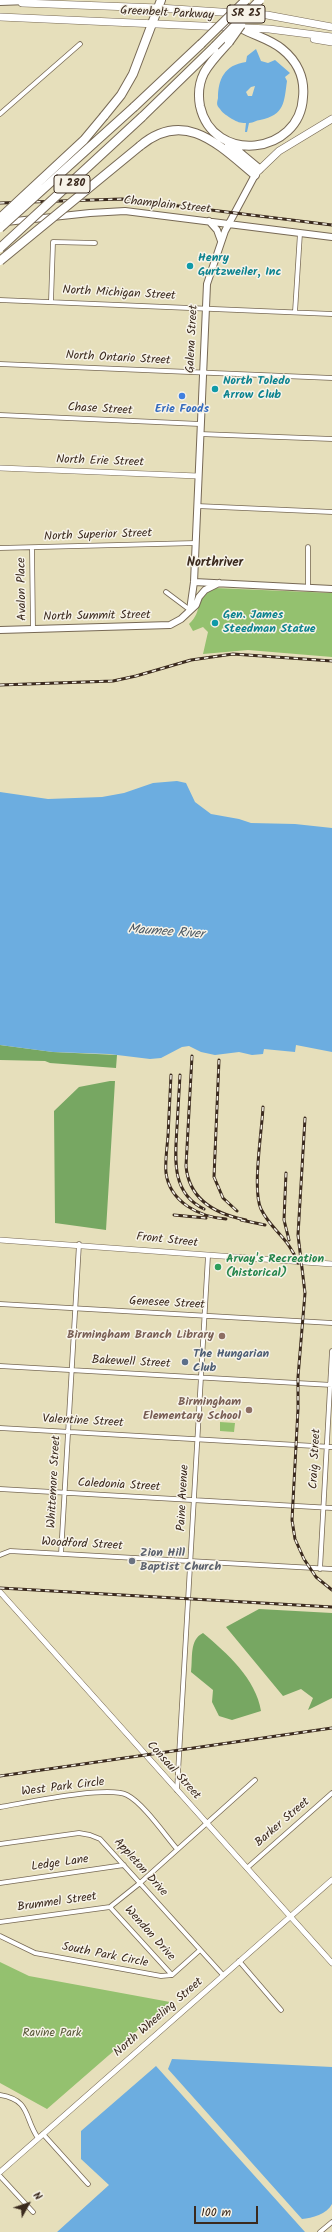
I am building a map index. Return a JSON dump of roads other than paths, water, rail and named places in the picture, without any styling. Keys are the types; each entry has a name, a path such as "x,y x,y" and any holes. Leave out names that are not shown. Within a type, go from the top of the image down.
{"highway":[{"path":"0,2 28,0"},
{"name":"I 280","path":"0,228 134,107 246,0"},
{"path":"257,172 210,127 202,113 200,89 207,68 229,42 260,0"},
{"name":"I 280","path":"0,248 142,117 260,0"},
{"path":"0,218 84,140 121,95 133,74 160,4"},
{"path":"222,139 242,146 259,145 273,141 282,136 294,124 302,106 303,84 293,60 276,44 241,28"},
{"path":"0,261 140,146 160,133 178,130 194,132 214,141 257,172"}],"main road":[{"name":"Greenbelt Parkway","path":"0,2 160,4 267,16 332,27"},
{"name":"Greenbelt Parkway","path":"0,17 269,29 332,37"},
{"path":"269,29 332,42"},
{"name":"Galena Street","path":"190,610 194,582 202,373 208,278 221,241 257,172 279,151 332,119"},
{"name":"Champlain Street","path":"0,223 56,216 125,211 332,237"},
{"path":"209,221 217,230 221,241"},
{"path":"194,582 332,589"},
{"name":"North Summit Street","path":"0,630 162,626 178,622 196,605 199,597 205,590 219,583"}],"street":[{"path":"0,114 80,44"},
{"path":"295,312 300,233"},
{"path":"51,301 53,242 95,243"},
{"name":"North Michigan Street","path":"0,300 332,314"},
{"name":"North Ontario Street","path":"0,364 332,378"},
{"name":"Chase Street","path":"0,415 200,424"},
{"path":"200,434 332,439"},
{"name":"North Erie Street","path":"0,468 198,476"},
{"path":"197,506 332,512"},
{"name":"North Superior Street","path":"0,548 196,543"},
{"path":"308,547 308,587"},
{"name":"Avalon Place","path":"32,548 34,629"},
{"path":"166,592 190,610"},
{"name":"Front Street","path":"0,1240 79,1244 208,1256 332,1264"},
{"name":"Whittemore Street","path":"62,1554 79,1244"},
{"name":"Paine Avenue","path":"177,1790 208,1256"},
{"name":"Genesee Street","path":"0,1304 332,1323"},
{"name":"Craig Street","path":"320,1569 332,1351"},
{"name":"Bakewell Street","path":"0,1366 331,1385"},
{"name":"Valentine Street","path":"0,1428 332,1447"},
{"name":"Caledonia Street","path":"0,1489 332,1508"},
{"name":"Woodford Street","path":"0,1555 10,1551 332,1569"},
{"name":"Consaul Street","path":"0,1592 332,1963"},
{"name":"Brummel Street","path":"0,1922 110,1907 140,1883 255,1780"},
{"name":"West Park Circle","path":"0,1806 99,1792 119,1792 135,1800 178,1849"},
{"name":"Barker Street","path":"247,1868 332,1793"},
{"name":"Appleton Drive","path":"0,1844 86,1834 105,1843 223,1975"},
{"name":"Ledge Lane","path":"0,1883 124,1865"},
{"name":"North Wheeling Street","path":"0,2172 332,1880"},
{"name":"Wendon Drive","path":"110,1907 172,1975"},
{"name":"South Park Circle","path":"0,1936 35,1953 150,1976 172,1975"},
{"path":"172,1975 200,1950"},
{"path":"239,1961 281,2010"},
{"path":"0,2094 8,2096 24,2106 38,2138"},
{"path":"43,2134 88,2184"},
{"path":"0,2176 33,2212"},
{"path":"320,2232 332,2222"}],"water":[{"path":"256,49 261,61 268,63 275,60 290,73 285,77 287,81 284,101 279,111 268,118 249,123 247,132 245,132 246,123 237,122 226,115 219,108 217,103 219,85 224,74 232,66 246,62 247,56","holes":["255,86 252,96 248,96 246,92 251,87"]},
{"name":"Maumee River","path":"177,781 186,783 195,802 211,814 239,819 251,823 295,824 332,828 332,1052 296,1045 295,1052 264,1049 263,1054 252,1055 239,1052 215,1055 201,1052 189,1046 182,1047 161,1058 150,1059 109,1054 53,1052 0,1045 0,792 48,799 102,797 124,793 153,783"},
{"path":"172,2059 332,2067 332,2204 330,2207 319,2215 302,2219 168,2069"},
{"path":"156,2066 305,2232 57,2232 109,2185 81,2159 81,2131"}],"railway":[{"path":"0,203 122,199 332,225"},
{"path":"0,685 113,681 191,660 233,654 332,661"},
{"path":"192,1056 186,1166 188,1178 192,1188 206,1204 224,1214 246,1220"},
{"path":"219,1060 214,1177 223,1198 237,1211"},
{"path":"171,1075 166,1164 166,1173 169,1183 173,1192 187,1206 206,1215 226,1219"},
{"path":"180,1075 176,1151 177,1174 180,1184 186,1194 193,1202 204,1209"},
{"path":"263,1107 257,1175 258,1200 265,1216 290,1247 298,1263"},
{"path":"305,1118 298,1235 305,1293 298,1377 298,1409 292,1520 295,1539 304,1559 316,1577 332,1590"},
{"path":"286,1173 284,1220 289,1240"},
{"path":"174,1215 206,1218"},
{"path":"241,1220 265,1225"},
{"path":"0,1588 332,1607"},
{"path":"0,1776 332,1728"}],"place":[{"name":"Henry Gurtzweiler, Inc","path":"190,266"},
{"name":"North Toledo Arrow Club","path":"215,389"},
{"name":"Erie Foods","path":"182,396"},
{"name":"Gen. James Steedman Statue","path":"215,623"},
{"name":"Arvay's Recreation (historical)","path":"218,1267"},
{"name":"Birmingham Branch Library","path":"222,1336"},
{"name":"The Hungarian Club","path":"185,1362"},
{"name":"Birmingham Elementary School","path":"249,1410"},
{"name":"Zion Hill Baptist Church","path":"132,1561"}],"district":[{"name":"Northriver","path":"215,564"}],"park label":[{"name":"Ravine Park","path":"52,2034"}]}
